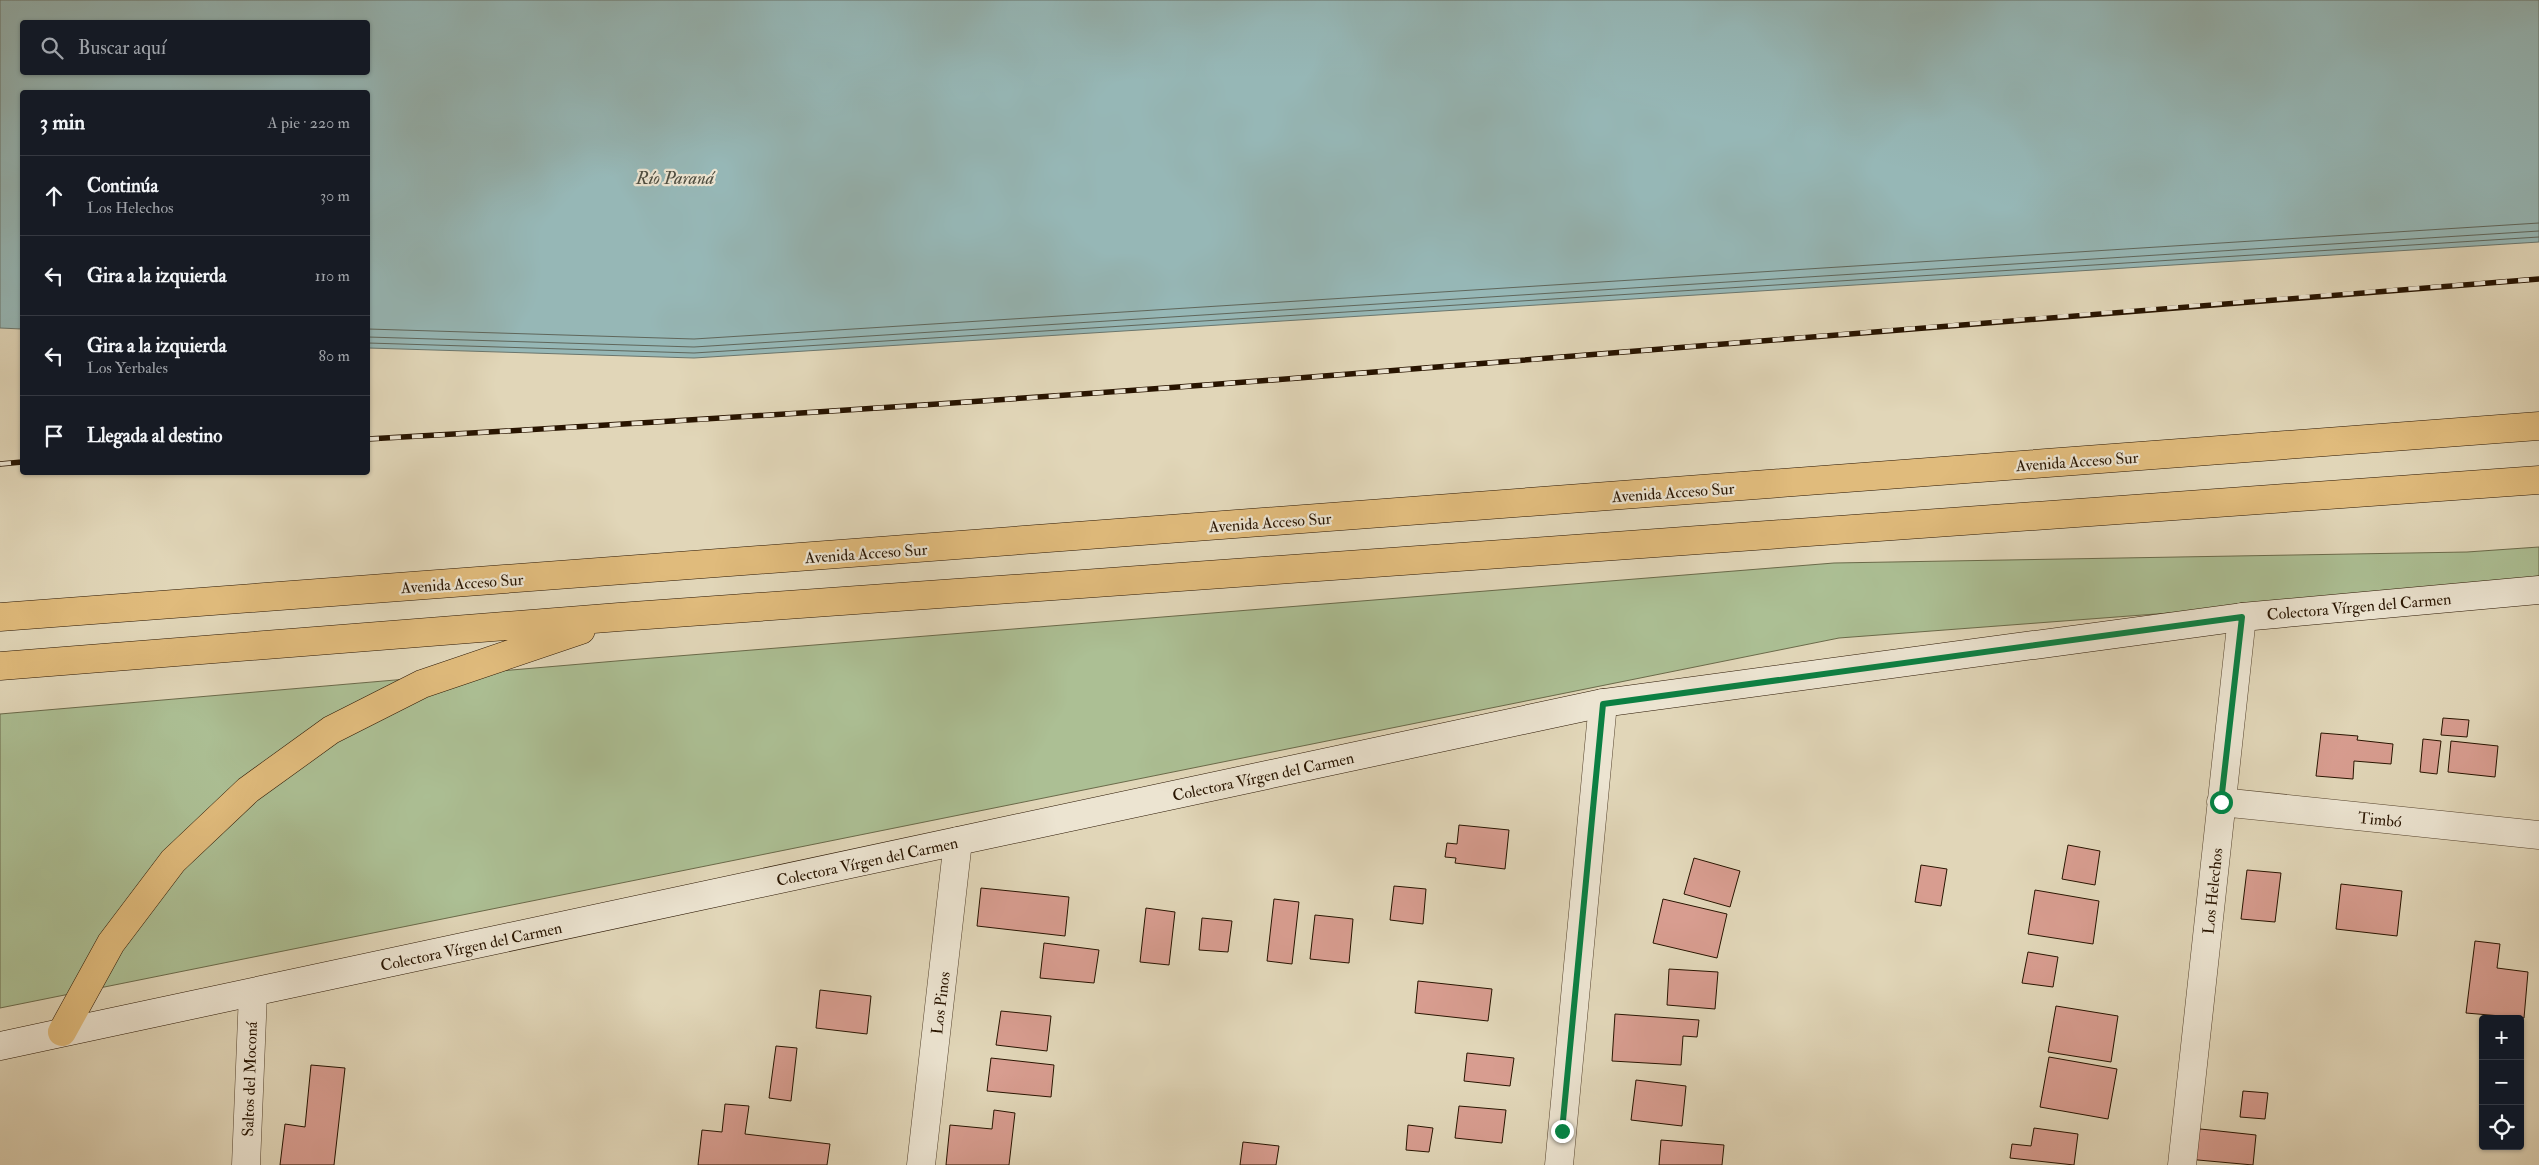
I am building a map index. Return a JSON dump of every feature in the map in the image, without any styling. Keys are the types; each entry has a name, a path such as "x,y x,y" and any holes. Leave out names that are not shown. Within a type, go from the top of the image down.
{"highway":[{"name":"Avenida Acceso Sur","path":"0,617 2539,426"},
{"path":"0,666 619,617 2539,480"},
{"path":"62,1032 112,943 174,861 248,790 331,730 422,684 619,617"}],"main road":[{"name":"Colectora Vírgen del Carmen","path":"0,1046 1603,704 2242,617 2539,590"},
{"name":"Los Helechos","path":"2182,1165 2242,617"},
{"path":"1559,1165 1603,704"},
{"name":"Timbó","path":"2221,802 2539,835"},
{"name":"Los Pinos","path":"921,1165 958,841"},
{"name":"Saltos del Moconá","path":"246,1165 252,993"}],"green space":[{"path":"2539,547 2539,585 1839,638 0,1008 0,714 628,660 1834,563 2467,552"}],"water":[{"name":"Río Paraná","path":"0,0 2539,0 2539,242 694,358 370,348 370,90 20,90 20,329 0,328"}],"building":[{"path":"2443,718 2469,720 2467,737 2441,735"},
{"path":"2321,733 2358,736 2357,740 2393,744 2391,764 2354,761 2353,779 2316,776"},
{"path":"2423,739 2441,741 2437,774 2420,772"},
{"path":"2451,741 2498,746 2495,777 2448,772"},
{"path":"1459,825 1509,830 1505,869 1455,863 1456,858 1445,857 1447,843 1457,844"},
{"path":"2068,845 2100,851 2095,885 2062,879"},
{"path":"1694,858 1740,871 1730,907 1684,894"},
{"path":"1921,865 1947,869 1941,906 1915,902"},
{"path":"2247,870 2281,873 2275,922 2241,919"},
{"path":"2341,884 2402,891 2397,936 2336,929"},
{"path":"1394,886 1426,889 1423,924 1390,920"},
{"path":"981,888 1069,897 1065,936 977,926"},
{"path":"2035,890 2099,901 2093,944 2028,934"},
{"path":"1274,899 1299,902 1292,964 1267,961"},
{"path":"1663,899 1727,914 1717,958 1653,943"},
{"path":"1146,908 1175,912 1169,965 1140,962"},
{"path":"1315,915 1353,919 1349,963 1310,959"},
{"path":"1202,918 1232,921 1228,952 1199,950"},
{"path":"2475,941 2500,944 2497,968 2528,972 2524,1018 2524,1015 2466,1013"},
{"path":"1044,943 1099,950 1094,983 1040,978"},
{"path":"2028,952 2058,957 2053,987 2022,983"},
{"path":"1669,969 1718,972 1715,1009 1667,1005"},
{"path":"1418,981 1492,989 1488,1021 1415,1013"},
{"path":"820,990 871,996 867,1034 816,1028"},
{"path":"2056,1006 2118,1016 2111,1062 2048,1052"},
{"path":"1001,1011 1051,1016 1047,1051 996,1045"},
{"path":"1615,1014 1699,1020 1697,1037 1683,1036 1681,1065 1612,1061"},
{"path":"776,1046 797,1048 791,1101 769,1098"},
{"path":"1467,1053 1514,1058 1510,1086 1464,1081"},
{"path":"2049,1057 2117,1069 2108,1119 2040,1107"},
{"path":"991,1058 1054,1065 1051,1097 987,1091"},
{"path":"311,1065 345,1068 334,1165 280,1165 285,1124 305,1127"},
{"path":"1636,1080 1686,1086 1682,1126 1631,1120"},
{"path":"2243,1091 2268,1093 2265,1119 2240,1117"},
{"path":"725,1104 749,1106 745,1134 830,1144 827,1165 698,1165 702,1130 722,1132"},
{"path":"1459,1106 1506,1110 1502,1143 1455,1138"},
{"path":"994,1110 1015,1113 1009,1165 946,1165 950,1125 992,1129"},
{"path":"1408,1125 1433,1128 1429,1152 1406,1150"},
{"path":"2034,1128 2078,1134 2074,1165 2010,1158 2012,1144 2031,1146"},
{"path":"2191,1128 2256,1135 2253,1165 2187,1159"},
{"path":"1661,1140 1724,1145 1722,1165 1659,1165"},
{"path":"1243,1142 1279,1146 1276,1165 1240,1165"}],"railway":[{"path":"370,439 1170,388 2539,279"},
{"path":"0,464 20,462"}],"route":[{"path":"1562,1131 1603,704 2242,617 2221,802"}]}
